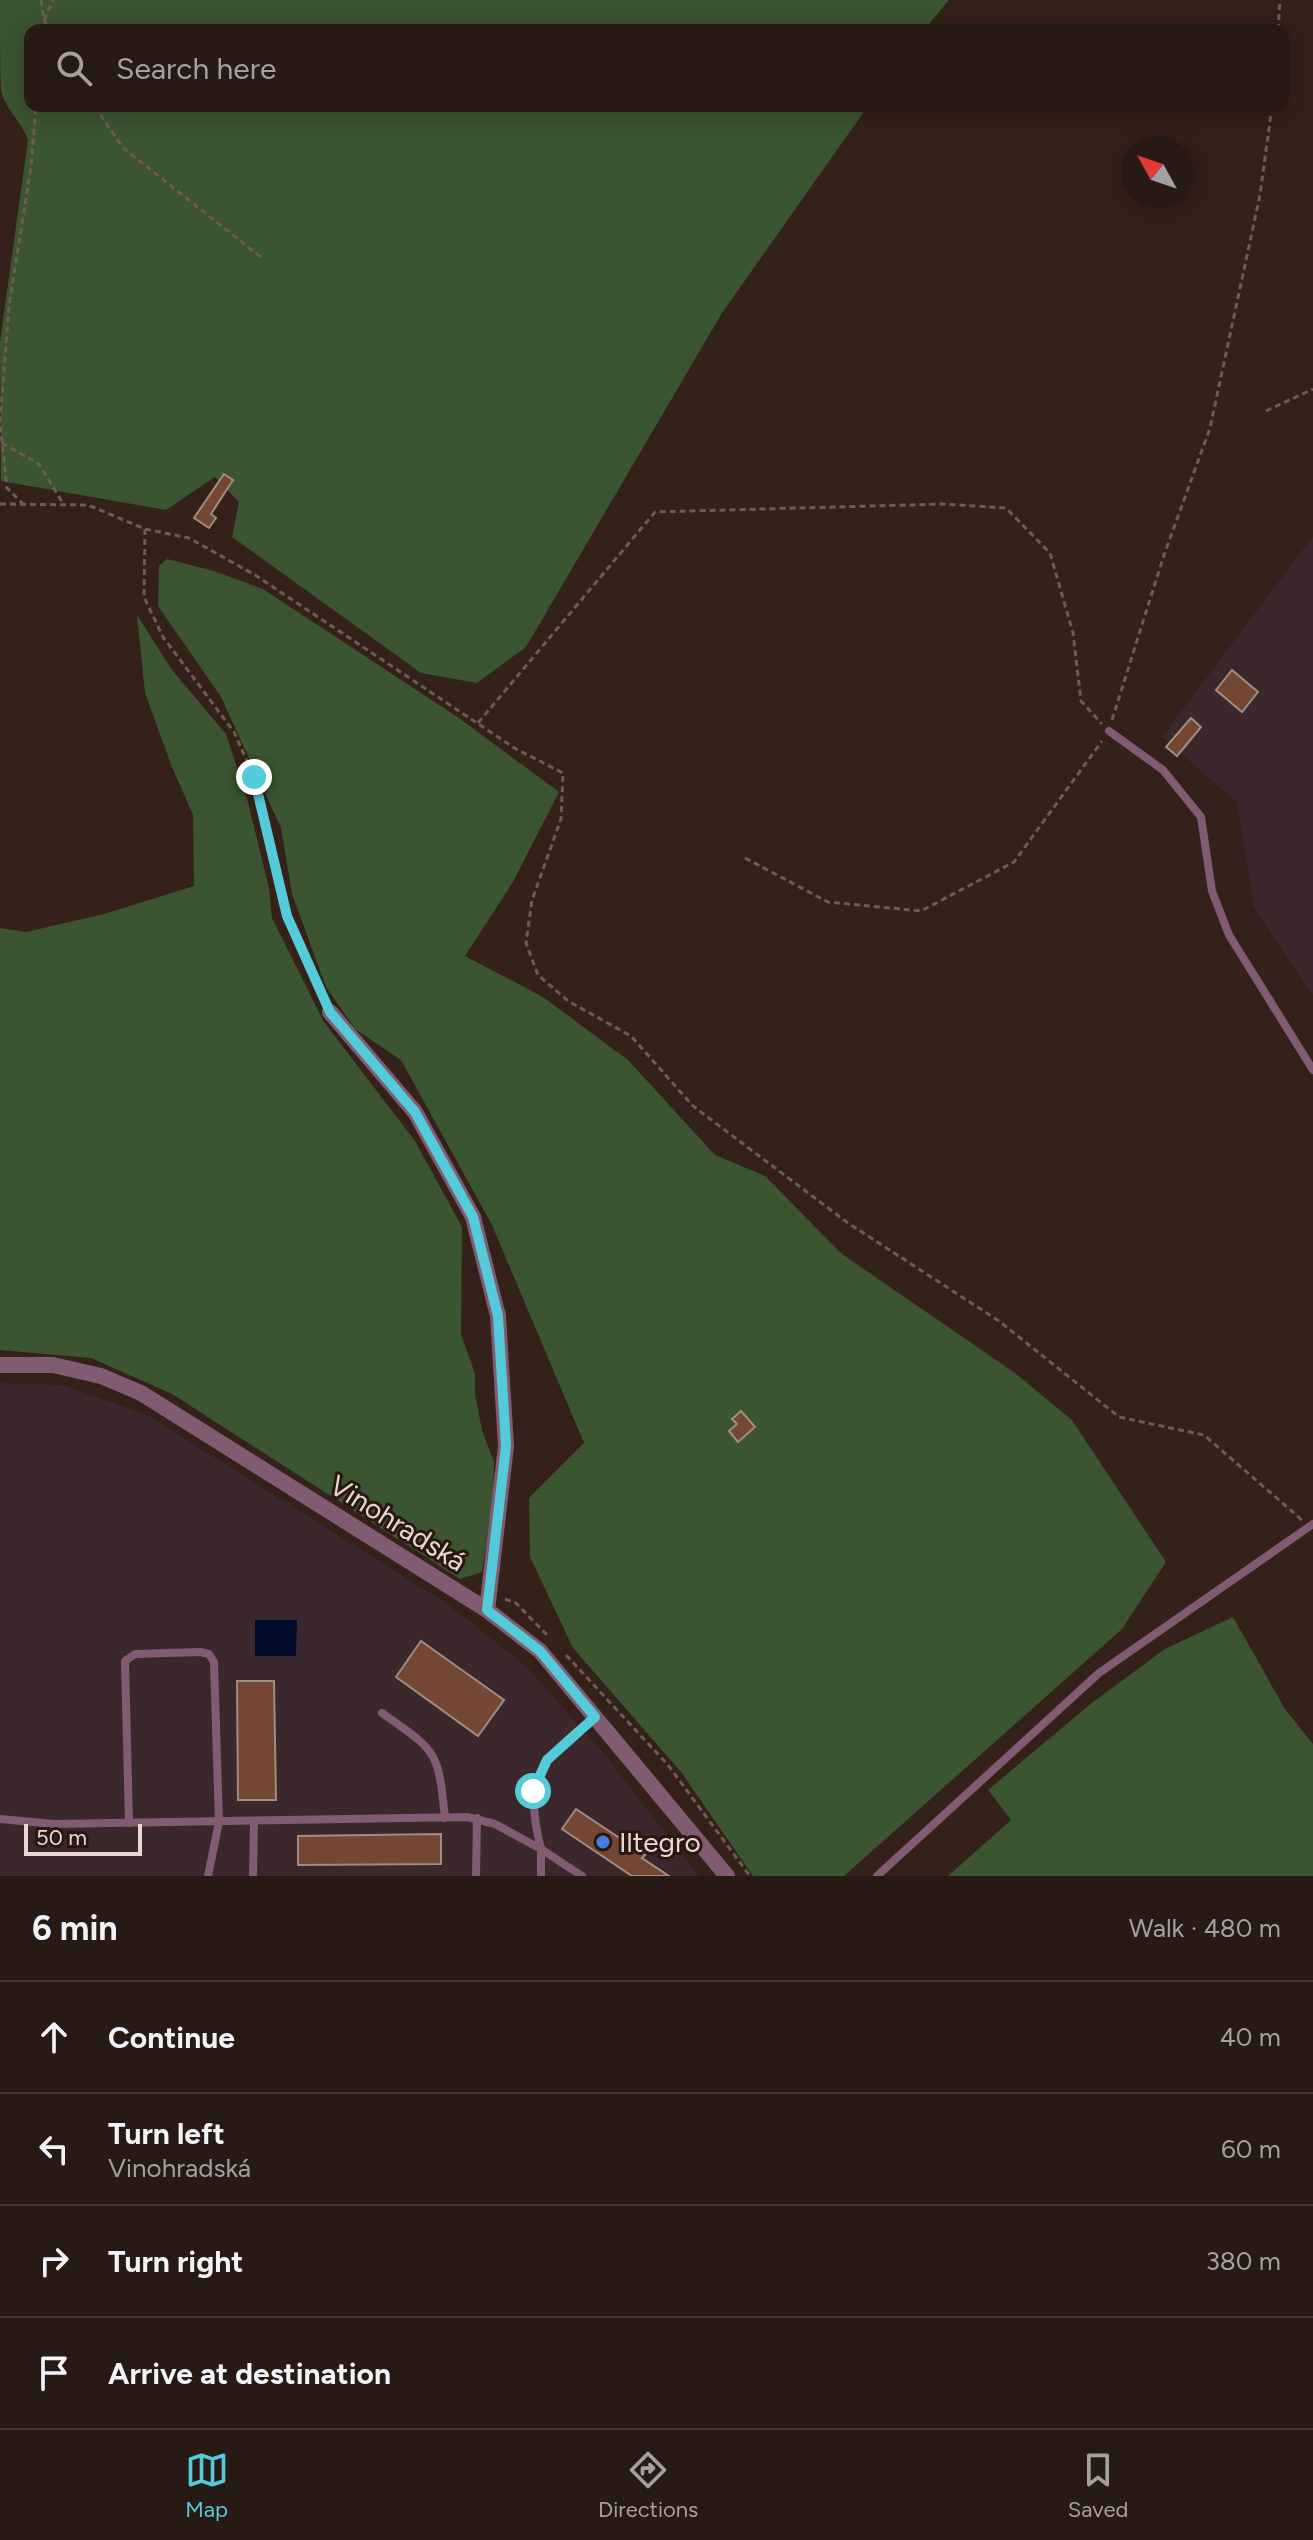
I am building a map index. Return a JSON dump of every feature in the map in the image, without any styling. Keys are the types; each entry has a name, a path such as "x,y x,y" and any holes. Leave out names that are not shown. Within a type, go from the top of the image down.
{"street":[{"path":"330,1012 415,1112 473,1217 498,1316 506,1446 488,1601"},
{"name":"Vinohradská","path":"0,1365 53,1365 101,1376 141,1393 488,1601 540,1651 727,1876"}],"lane":[{"path":"1109,731 1163,770 1201,817 1212,891 1229,935 1313,1070"},
{"path":"877,1876 1099,1673 1312,1526"},
{"path":"129,1823 125,1661 135,1654 209,1654 214,1662 219,1822 208,1876"},
{"path":"382,1713 426,1744 433,1753 440,1771 445,1818"},
{"path":"541,1876 541,1849 532,1806 535,1782 555,1752 595,1717"},
{"path":"476,1876 477,1818"},
{"path":"0,1819 54,1824 477,1818 495,1824 541,1849 582,1876"},
{"path":"253,1876 254,1821"}],"path":[{"path":"41,0 44,24"},
{"path":"44,20 53,0"},
{"path":"1278,24 1280,0"},
{"path":"44,20 46,24"},
{"path":"24,505 7,488 0,423 9,306 31,167 36,112"},
{"path":"99,112 122,147 262,258"},
{"path":"745,858 828,902 921,911 1014,862 1109,731 1164,555 1210,428 1260,195 1271,112"},
{"path":"1266,411 1313,389"},
{"path":"2,443 39,464 64,505"},
{"path":"0,504 88,505 145,529 189,538 255,575 516,749 563,773 561,819 532,900 526,943 538,975 568,1001 631,1036 693,1106 848,1223 999,1321 1119,1417 1204,1435 1312,1526"},
{"path":"478,723 655,512 943,504 1006,508 1050,553 1073,633 1081,701 1109,731"},
{"path":"145,529 144,597 163,637 234,732 254,777 287,916 330,1012"},
{"path":"488,1601 516,1603 549,1637"},
{"path":"560,1648 668,1765 750,1876"}],"shaded area":[{"path":"1313,536 1313,995 1254,907 1237,802 1162,737"},
{"path":"0,1383 63,1385 147,1415 446,1603 526,1666 605,1755 699,1876 0,1876"}],"green space":[{"path":"0,0 949,0 929,24 24,24 24,112 864,112 722,313 526,647 477,683 421,673 232,537 239,502 215,477 166,510 1,481 0,342 28,140 1,90"},
{"path":"167,559 214,571 263,589 459,718 559,792 513,882 465,956 543,997 628,1060 715,1155 765,1176 842,1254 1015,1373 1072,1420 1166,1562 1122,1629 844,1876 753,1876 681,1772 573,1648 530,1557 529,1498 584,1443 492,1225 401,1060 355,1029 326,987 292,894 281,828 221,697 158,606 159,566"},
{"path":"137,615 172,670 226,734 247,798 269,888 272,918 324,1022 415,1141 462,1227 461,1334 475,1374 475,1394 482,1430 494,1462 493,1502 482,1572 460,1579 172,1394 91,1358 0,1350 0,928 26,932 104,914 194,886 193,815 145,693"},
{"path":"1233,1617 1285,1709 1313,1744 1313,1876 948,1876 1011,1820 988,1790 1093,1702 1165,1649"}],"water":[{"path":"255,1620 297,1620 296,1656 255,1656"}],"building":[{"path":"224,474 233,480 211,514 216,518 209,528 194,518"},
{"path":"1232,670 1258,692 1242,712 1216,690"},
{"path":"1191,718 1201,727 1177,756 1166,747"},
{"path":"741,1411 755,1427 738,1442 729,1431 737,1424 732,1419"},
{"path":"421,1641 504,1700 478,1736 396,1677"},
{"path":"237,1681 274,1681 276,1800 238,1800"},
{"name":"Iltegro","path":"576,1809 645,1855 642,1858 669,1876 632,1876 562,1829"},
{"path":"441,1834 441,1864 298,1865 298,1836"}],"place":[{"name":"Iltegro","path":"603,1842"}],"route":[{"path":"254,777 287,916 330,1012 415,1112 473,1217 498,1316 506,1446 487,1610 540,1651 595,1717 547,1760 533,1791"}]}
